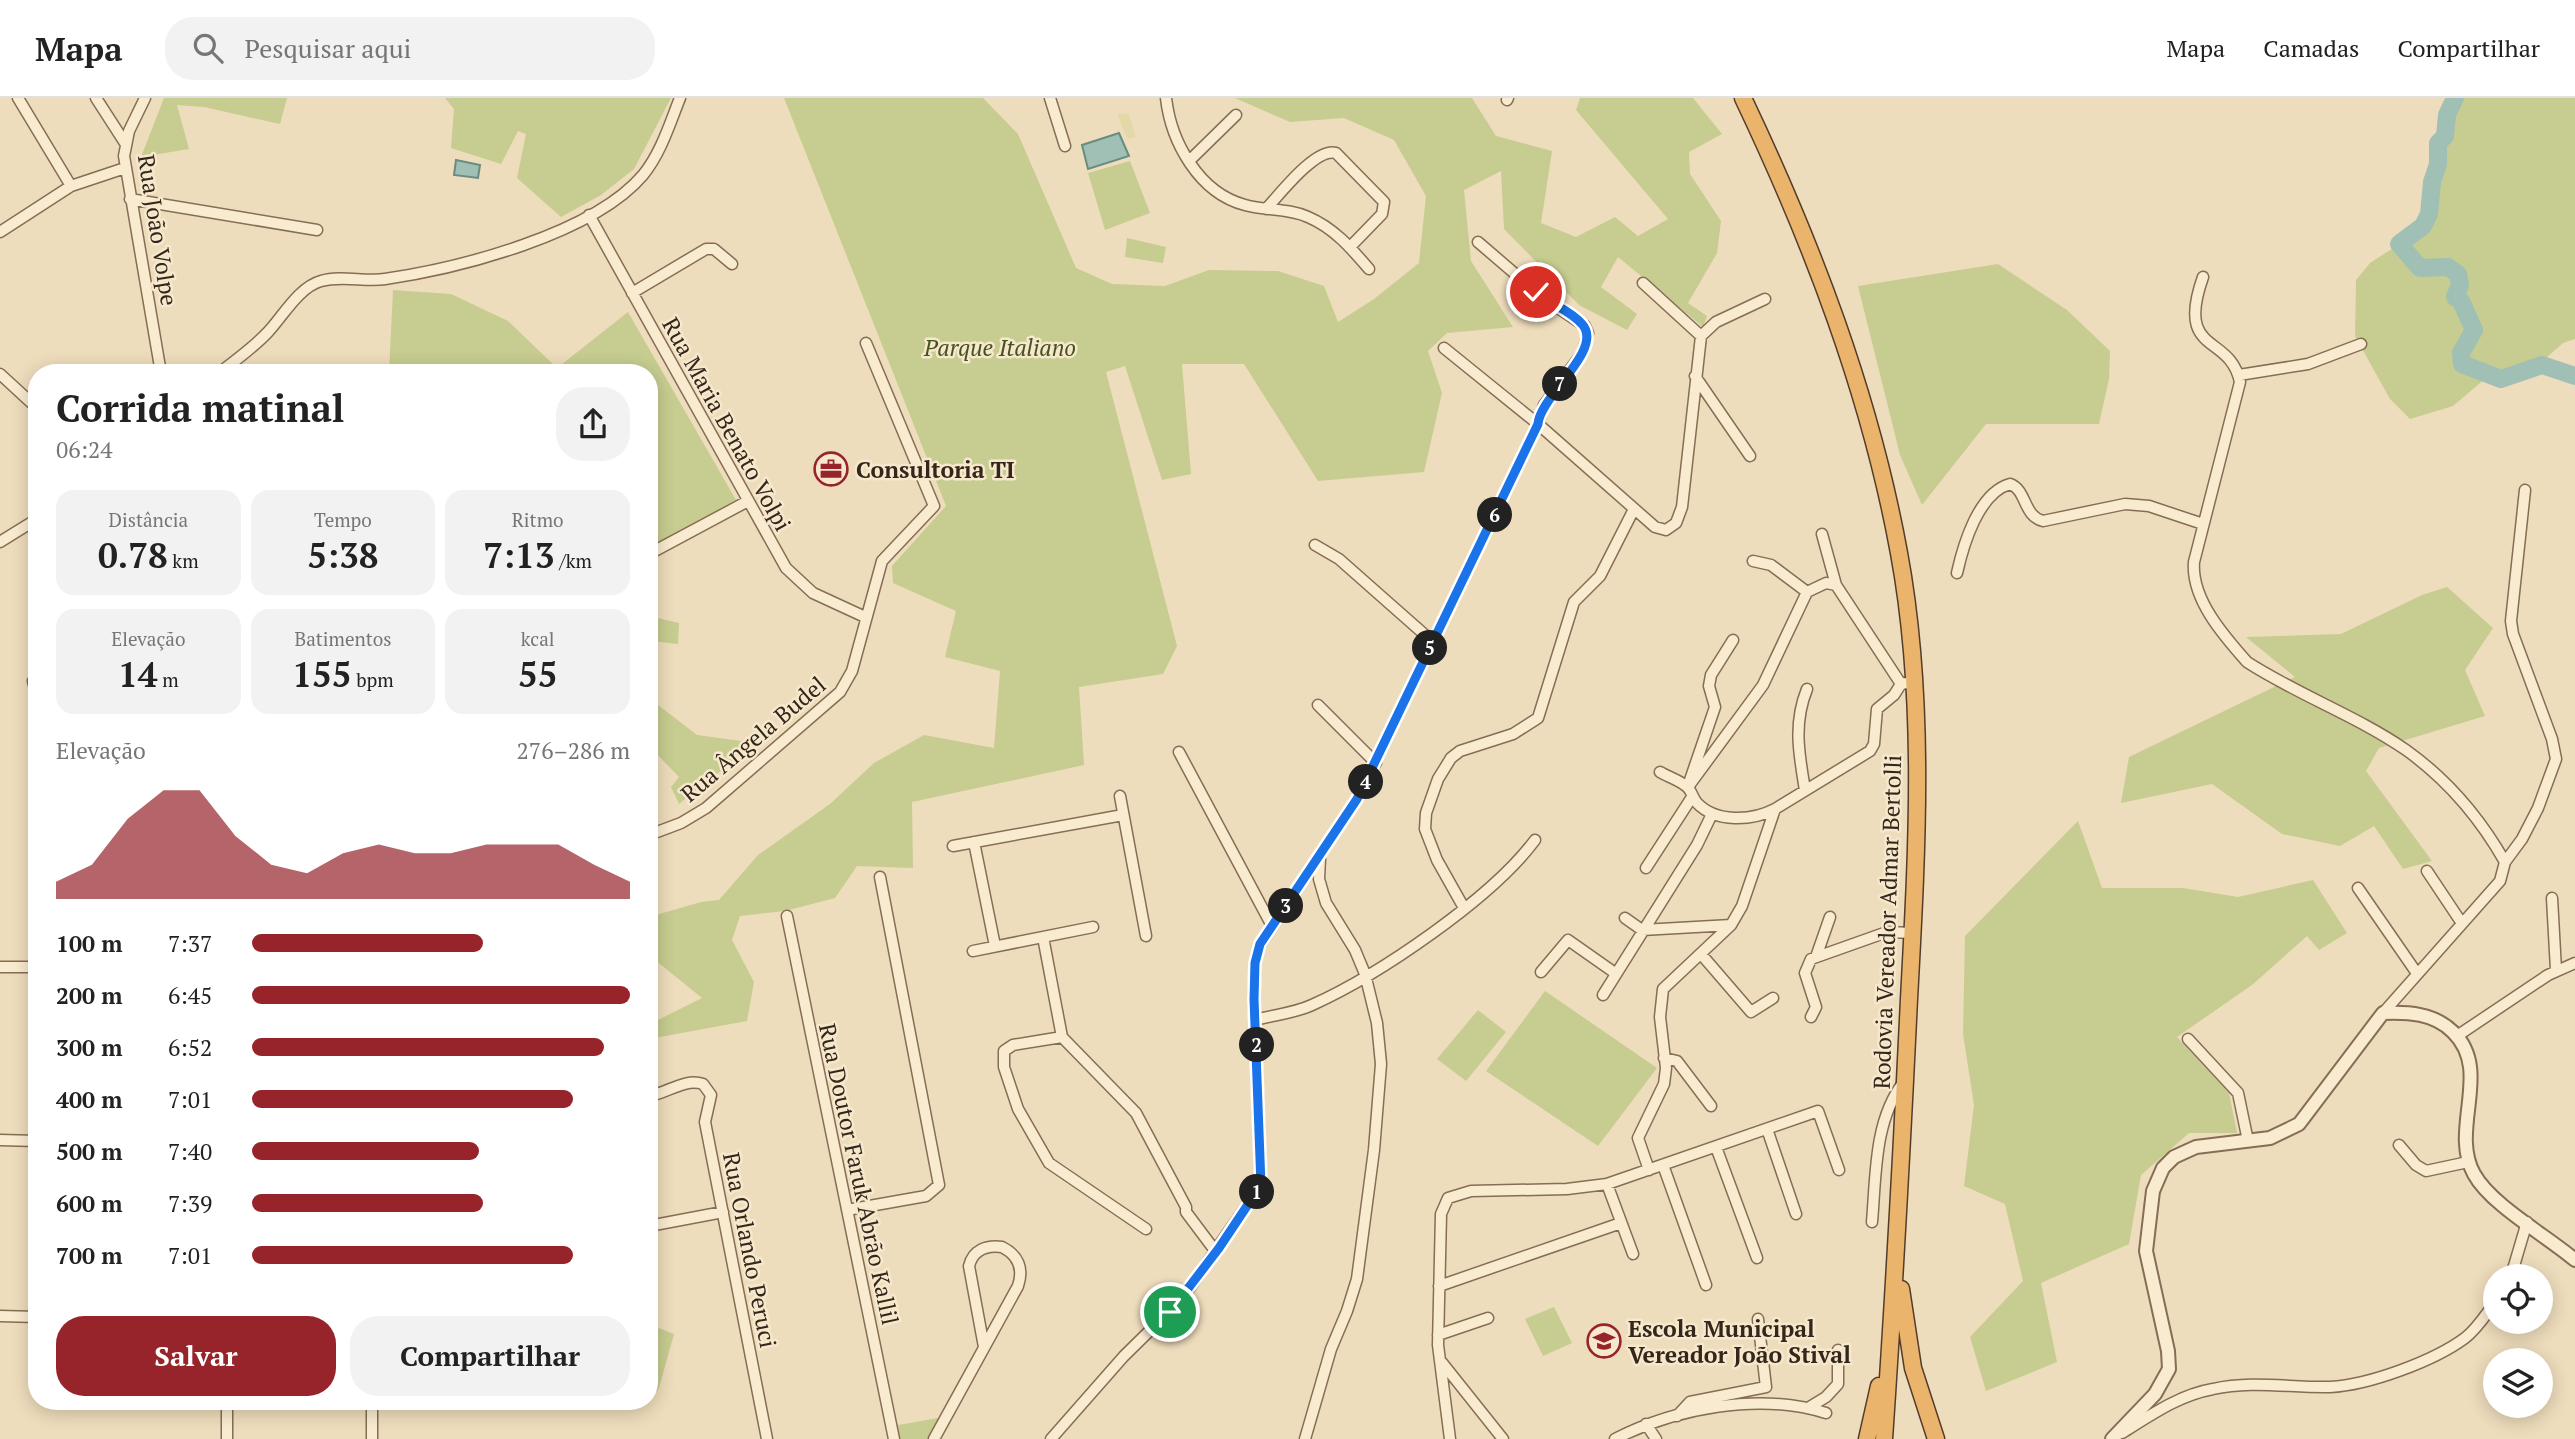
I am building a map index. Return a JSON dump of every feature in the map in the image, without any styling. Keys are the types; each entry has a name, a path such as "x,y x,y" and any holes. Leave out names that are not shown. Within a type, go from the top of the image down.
{"highway":[{"name":"Rodovia Vereador Admar Bertolli","path":"1743,98 1825,285 1863,408 1899,552 1917,825 1884,1439"},
{"path":"1896,1237 1909,1352 1936,1439"},
{"path":"1867,1439 1891,1325"}],"street":[{"path":"18,98 71,186"},
{"path":"96,98 125,143"},
{"name":"Rua João Volpe","path":"145,98 125,143 125,168 159,364"},
{"path":"230,364 262,339 305,290 321,281 389,279 499,252 541,238 589,215 619,197 645,173 660,147 680,98"},
{"path":"1051,98 1065,146"},
{"path":"1166,98 1178,142 1189,161 1219,193 1243,205 1309,217 1350,247 1369,269"},
{"path":"1189,161 1236,115"},
{"path":"1266,209 1318,155 1336,152 1384,202 1382,214 1350,247"},
{"path":"0,232 71,186 125,168"},
{"path":"130,199 317,230"},
{"name":"Rua Maria Benato Volpi","path":"589,215 748,501 795,579 813,593 865,617"},
{"path":"1051,1439 1124,1356 1177,1306 1257,1192 1262,1176 1255,1020 1255,963 1260,944 1320,858 1376,763 1538,424 1541,410 1583,352 1588,333 1579,321 1542,297 1478,242"},
{"path":"632,293 706,249 714,249 732,264"},
{"path":"2203,277 2194,308 2197,332 2239,375 2239,391 2194,562 2195,583 2232,645 2248,662 2407,751 2467,805 2505,862"},
{"path":"1643,283 1701,336"},
{"path":"1444,348 1538,424 1661,530 1671,528 1680,516 1701,336 1716,322 1765,299"},
{"name":"Rua Ângela Budel","path":"658,832 681,823 706,808 832,701 852,671 865,617 886,555 934,506 866,343"},
{"path":"2239,375 2308,364 2361,344"},
{"path":"0,374 28,400"},
{"path":"1695,376 1750,456"},
{"path":"1957,573 1968,530 1994,495 2010,484 2018,489 2032,515 2043,521 2125,503 2149,506 2203,524"},
{"path":"2112,1439 2155,1394 2169,1369 2168,1351 2146,1251 2156,1179 2163,1168 2187,1150 2278,1136 2299,1124 2383,1013 2500,881 2505,862 2531,824 2556,759 2552,739 2511,621 2525,490"},
{"path":"658,549 748,501"},
{"path":"1464,908 1437,860 1425,829 1426,813 1438,779 1451,758 1460,751 1513,734 1538,718 1574,602 1600,576 1634,509"},
{"path":"0,542 28,525"},
{"path":"1660,772 1690,792 1712,814 1731,818 1751,817 1775,809 1870,751 1874,744 1877,709 1907,683 1836,585 1822,534"},
{"path":"1315,545 1333,555 1433,642"},
{"path":"1753,561 1771,565 1807,592"},
{"path":"1646,868 1690,792 1763,684 1807,592 1826,583 1836,585"},
{"path":"1690,792 1716,707 1709,686 1711,675 1732,640"},
{"path":"1805,790 1797,730 1799,710 1807,689"},
{"path":"1318,705 1376,763"},
{"path":"1179,752 1272,926"},
{"path":"1120,796 1146,936"},
{"path":"1649,1170 1638,1138 1664,1084 1660,1017 1664,989 1731,925 1742,906 1775,809"},
{"path":"1604,995 1615,973 1698,845 1712,814"},
{"path":"953,846 1123,815"},
{"path":"1255,1020 1313,1004 1365,974 1464,908 1518,863 1535,840"},
{"path":"974,842 995,946"},
{"path":"1305,1439 1331,1349 1357,1279 1377,1122 1380,1051 1365,974 1326,903 1320,879 1320,858"},
{"path":"2427,871 2461,922"},
{"path":"847,1210 926,1196 936,1191 939,1180 880,877"},
{"path":"2358,888 2417,972"},
{"path":"2552,898 2556,970"},
{"name":"Rua Doutor Faruk Abrão Kallil","path":"787,916 894,1439"},
{"path":"1816,957 1829,917"},
{"path":"1625,918 1643,930 1731,925"},
{"path":"973,951 1093,928"},
{"path":"1811,1017 1816,1007 1805,977 1806,965 1816,957 1887,932 1913,933"},
{"path":"1043,937 1062,1037 1136,1113 1192,1222 1218,1250"},
{"path":"1541,972 1568,940 1615,973"},
{"path":"1701,954 1751,1012 1773,998"},
{"path":"2457,1036 2556,970 2575,963"},
{"path":"0,967 28,967"},
{"path":"2383,1013 2421,1014 2437,1020 2457,1036 2469,1058 2471,1073 2465,1135 2468,1162 2482,1186 2575,1260"},
{"path":"1062,1037 1013,1045 1004,1051 1004,1066 1025,1125 1054,1169 1146,1229"},
{"path":"2188,1039 2238,1094 2248,1141"},
{"path":"1664,1058 1677,1061 1711,1106"},
{"path":"1872,1222 1877,1168 1887,1110 1905,1080"},
{"name":"Rua Orlando Peruci","path":"658,1093 690,1082 703,1084 711,1095 705,1122 767,1439"},
{"path":"1450,1439 1438,1335 1441,1214 1448,1198 1471,1191 1567,1189 1607,1184 1818,1111 1839,1170"},
{"path":"1767,1129 1796,1214"},
{"path":"0,1140 28,1140"},
{"path":"2399,1145 2416,1165 2427,1171 2468,1162"},
{"path":"1716,1147 1757,1258"},
{"path":"1664,1165 1706,1285"},
{"path":"1607,1184 1633,1254"},
{"path":"658,1224 723,1212"},
{"path":"2514,1264 2526,1222"},
{"path":"1439,1286 1621,1223"},
{"path":"934,1439 984,1347 1017,1286 1021,1271 1016,1257 1002,1247 988,1246 971,1258 968,1273 984,1347"},
{"path":"0,1316 28,1317"},
{"path":"2112,1439 2161,1408 2207,1390 2262,1384 2332,1387 2387,1373 2434,1355 2464,1338 2483,1316"},
{"path":"1438,1335 1488,1318"},
{"path":"1677,1416 1690,1402 1766,1387 1758,1318"},
{"path":"1808,1408 1826,1397 1838,1384 1838,1350"},
{"path":"1439,1358 1503,1439"},
{"path":"1615,1439 1646,1424 1677,1416 1763,1404 1808,1408 1826,1413"},
{"path":"227,1410 227,1439"},
{"path":"372,1410 372,1439"},
{"path":"1646,1424 1656,1439"}],"shaded area":[{"path":"1117,114 1129,114 1136,137 1127,139"}],"green space":[{"path":"164,98 287,98 280,124 204,107 177,105 189,149 141,157"},
{"path":"445,98 671,98 634,169 601,195 561,217 517,178 526,134 518,131 501,164 451,148 454,109"},
{"name":"Parque Italiano","path":"784,98 983,98 1018,134 1076,268 1112,284 1165,286 1209,270 1278,271 1324,286 1338,322 1374,299 1419,263 1426,196 1394,140 1344,118 1290,122 1235,98 1472,98 1496,136 1552,151 1541,223 1576,237 1615,217 1638,236 1668,219 1576,110 1580,98 1693,98 1722,134 1689,152 1690,174 1721,221 1717,253 1688,303 1707,316 1703,327 1618,257 1601,287 1637,314 1627,330 1579,305 1504,229 1501,171 1464,190 1471,261 1513,327 1447,333 1428,351 1442,393 1424,472 1318,481 1244,364 1182,364 1191,474 1162,480 1125,366 1106,372 1177,646 1163,674 1079,687 1084,765 912,802 913,868 857,866 835,898 785,911 740,916 732,940 754,982 747,1021 658,1037 658,1020 702,998 658,962 658,914 701,902 719,900 758,855 830,804 874,763 924,735 994,748 1000,671 945,657 956,611 893,583 892,566 946,506"},
{"path":"2452,98 2575,98 2575,339 2563,343 2539,364 2486,378 2453,406 2410,419 2390,399 2355,336 2356,280 2370,263 2412,236 2424,217"},
{"path":"1130,161 1150,213 1105,230 1088,173"},
{"path":"1127,238 1166,247 1163,263 1125,257"},
{"path":"1998,264 2067,310 2110,351 2109,379 2099,424 1986,424 1922,505 1900,455 1858,286"},
{"path":"393,290 451,294 508,321 553,364 389,364"},
{"path":"628,312 658,364 562,364"},
{"path":"658,364 736,500 658,543"},
{"path":"2447,587 2493,628 2465,670 2485,716 2379,748 2366,771 2432,861 2403,869 2374,826 2340,846 2282,834 2212,784 2121,803 2129,757 2295,677 2246,637 2341,634 2422,595"},
{"path":"658,618 679,623 678,644 658,642"},
{"path":"658,705 697,735 756,743 679,804 671,787 679,777 658,755"},
{"path":"2078,821 2102,888 2183,888 2238,897 2313,880 2347,933 2319,950 2307,936 2252,985 2177,1037 2229,1093 2237,1133 2189,1133 2141,1175 2129,1244 2041,1283 2057,1362 1986,1391 1970,1337 2023,1281 2005,1204 1964,1186 1974,1105 1963,1034 1965,936"},
{"path":"1545,991 1657,1068 1598,1146 1486,1071"},
{"path":"1478,1010 1506,1032 1466,1081 1437,1059"},
{"path":"1554,1307 1572,1343 1543,1356 1525,1319"},
{"path":"658,1328 674,1334 658,1389"},
{"path":"944,1417 932,1439 900,1439 898,1425"}],"water":[{"path":"1119,133 1129,156 1088,169 1082,145"},
{"path":"456,160 480,165 478,178 454,175"}],"waterway":[{"path":"2455,98 2447,115 2445,136 2438,143 2438,164 2432,182 2429,214 2423,226 2399,244 2420,268 2448,267 2458,274 2460,285 2455,297 2461,301 2474,330 2461,353 2462,364 2501,379 2542,365 2575,376"}],"place":[{"name":"Consultoria TI","path":"831,469"},
{"name":"Escola Municipal Vereador João Stival","path":"1604,1341"}],"route":[{"path":"1170,1312 1219,1248 1261,1185 1254,999 1255,963 1260,944 1357,799 1384,749 1538,424 1541,410 1583,352 1587,342 1588,333 1579,321 1536,292"}]}
